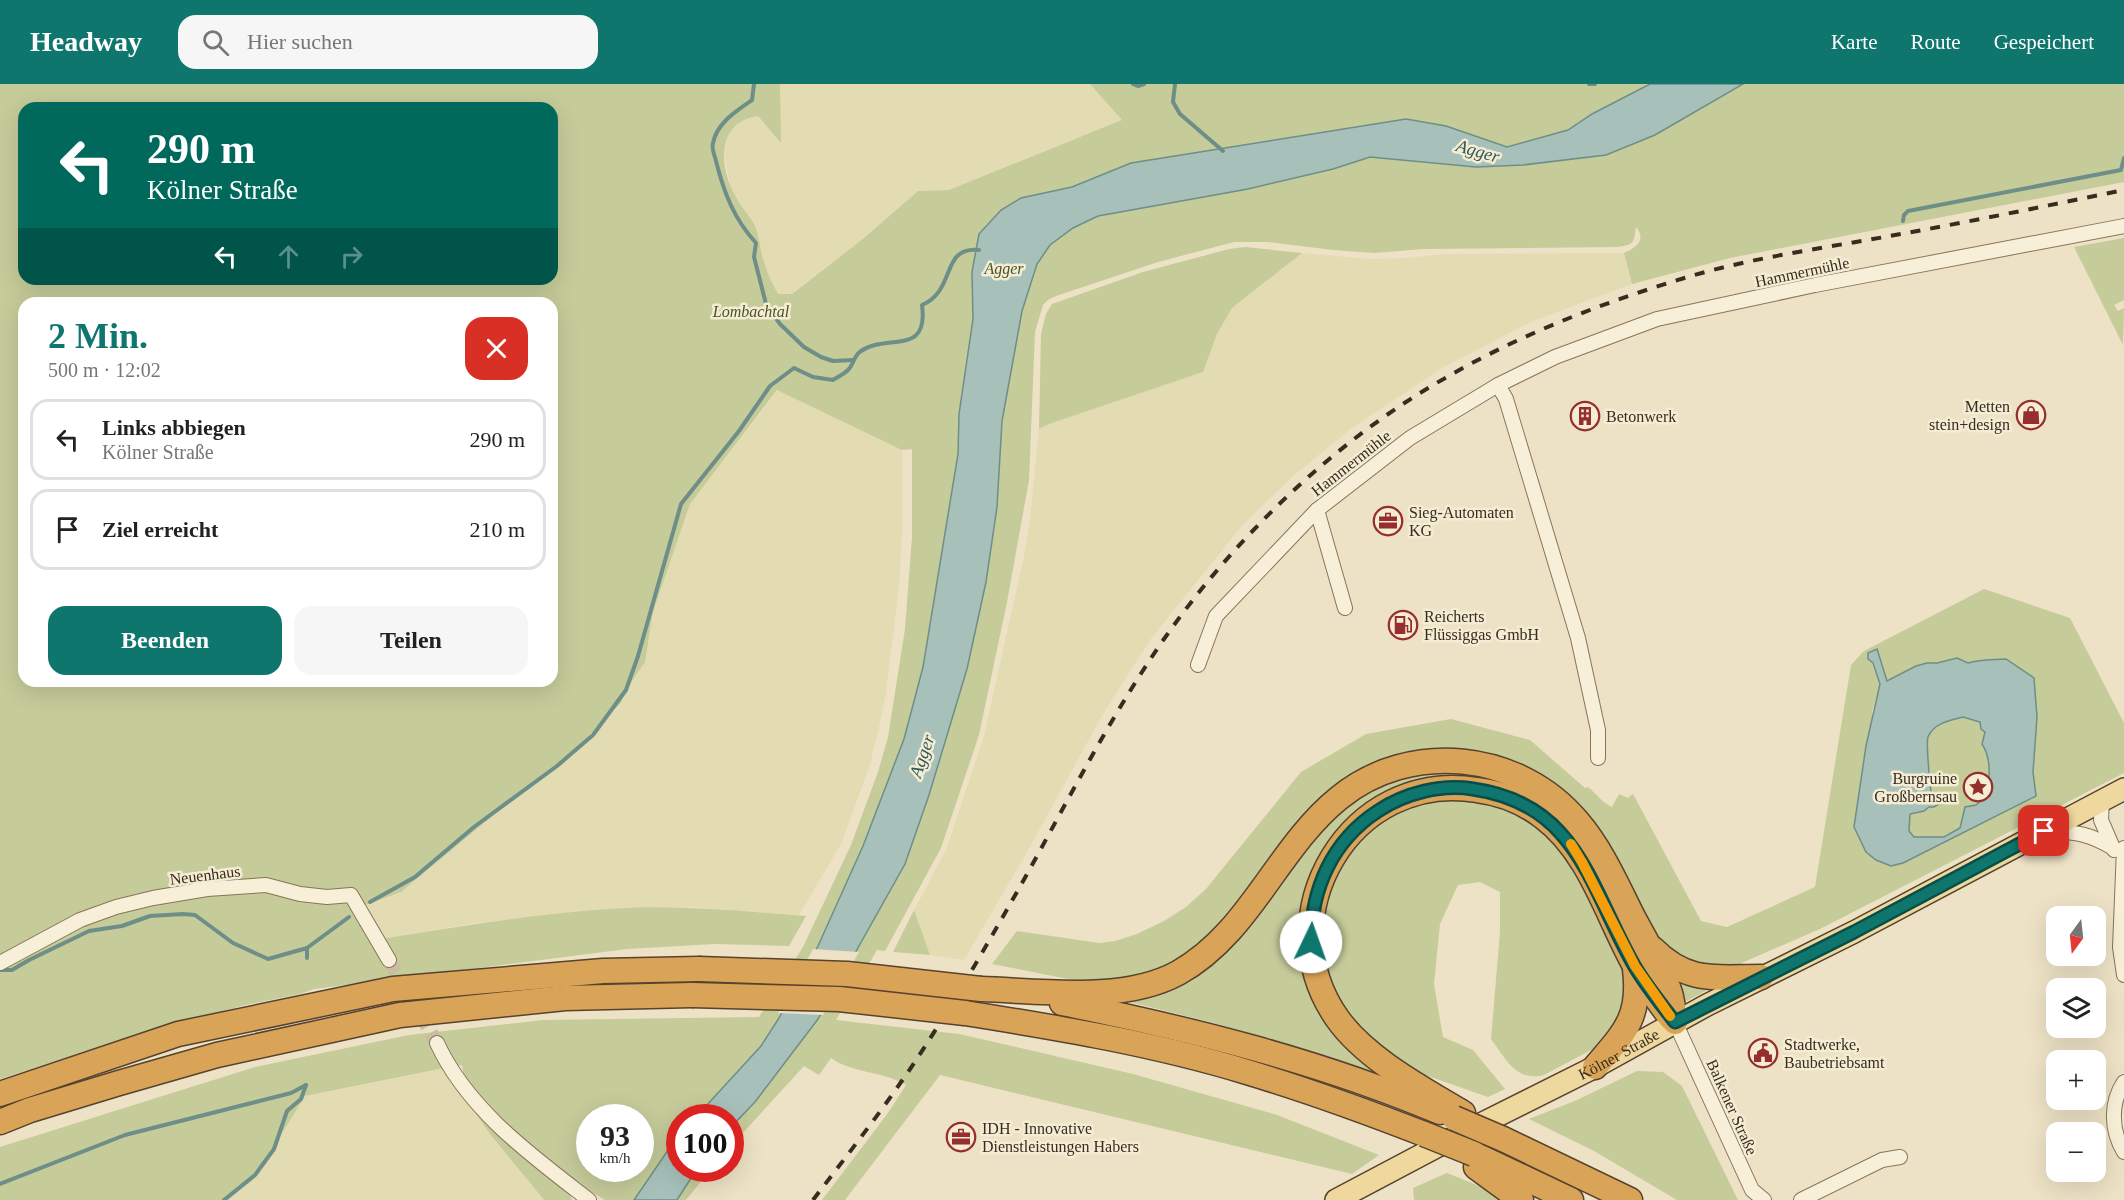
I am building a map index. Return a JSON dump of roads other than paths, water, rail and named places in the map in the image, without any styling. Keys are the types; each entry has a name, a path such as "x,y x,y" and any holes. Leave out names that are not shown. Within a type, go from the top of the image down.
{"highway":[{"path":"981,989 1105,992 1136,988 1172,976 1204,955 1227,933 1309,828 1339,798 1386,771 1432,760 1463,761 1514,774 1540,788 1579,822 1600,854 1670,991 1675,1022"},
{"path":"1458,1115 1358,1042 1338,1019 1315,969 1311,942 1312,914 1318,887 1332,857 1361,822 1395,801 1439,789 1457,787 1484,791 1516,800 1531,808 1557,828 1571,844 1582,862 1635,966 1653,995 1675,1022"},
{"path":"1646,942 1666,962 1690,974 1704,977 1761,977"},
{"path":"1595,1067 1623,1034 1634,1013 1637,986 1635,966"},
{"path":"0,1094 178,1034 393,989 603,971 699,969 847,974 981,989 1044,999 1147,1020 1254,1048 1458,1115 1630,1200"},
{"path":"0,1122 30,1110 217,1055 400,1015 565,998 692,995 839,999 965,1013 1041,1025 1143,1045 1233,1068 1317,1094 1424,1134 1469,1157 1571,1200"},
{"path":"1469,1157 1521,1200"}],"main road":[{"name":"Kölner Straße","path":"1336,1200 1595,1067 1675,1022 1863,927 2124,789"}],"street":[{"name":"Hammermühle","path":"1198,665 1216,616 1317,510 1410,438 1498,385 1555,357 1657,319 1815,285 2124,226"},
{"path":"1498,385 1506,399 1578,638 1598,730 1598,758"},
{"name":"Hammermühle","path":"1317,510 1345,608"},
{"path":"2102,801 2101,820 2119,848 2122,866 2120,947 2124,975"},
{"path":"2044,831 2076,832 2119,848"},
{"name":"Neuenhaus","path":"0,963 80,920 116,907 207,889 266,885 300,894 327,897 351,895 389,960"},
{"name":"Balkener Straße","path":"1675,1022 1752,1190 1764,1200"},
{"path":"437,1042 468,1090 501,1128 589,1200"},
{"path":"2124,1082 2115,1103 2114,1124 2118,1142 2124,1152"},
{"path":"1801,1200 1882,1160 1900,1157"}],"water":[{"name":"Agger","path":"1650,84 1743,84 1655,135 1606,155 1523,165 1476,167 1370,157 1333,169 1248,189 1098,216 1073,228 1050,245 1037,264 1022,311 1002,421 997,507 986,582 967,669 929,795 905,864 818,1019 755,1102 744,1113 744,1104 708,1104 761,1046 818,946 863,846 904,739 923,667 958,454 959,414 973,319 972,272 979,234 1001,210 1021,198 1072,187 1131,163 1406,119 1446,126 1507,147 1568,130 1592,114"},
{"path":"1877,649 1887,681 1916,666 1957,658 1968,663 2006,659 2034,678 2037,717 2033,772 2036,796 1903,863 1891,866 1876,860 1866,852 1854,827 1866,746 1880,684 1873,663 1868,659 1868,653","holes":["1963,717 1980,722 1981,729 1985,732 1982,744 1989,762 1988,795 1976,805 1965,807 1960,828 1944,837 1914,837 1909,831 1910,814 1939,804 1939,799 1932,794 1930,785 1928,737 1934,728 1953,719"]},
{"path":"666,1153 666,1182 689,1182 677,1200 634,1200 646,1182 654,1182 654,1171"}],"waterway":[{"path":"754,84 752,100 723,124 713,143 713,152 726,195 742,225 756,243 754,257 766,304 780,324 804,347 821,357 833,361 853,360"},
{"path":"1133,84 1138,86 1144,84"},
{"path":"1175,84 1173,102 1180,114 1223,151"},
{"path":"1589,84 1595,84"},
{"path":"1903,221 1908,211 2121,170 2124,158"},
{"path":"370,902 415,877 474,827 557,766 593,735 626,690 638,656 681,504 739,431 770,386 794,368 813,377 833,380 848,370 861,351 871,346 913,338 919,332 922,305 940,290 953,262 967,251 979,250"},
{"path":"0,970 12,970 89,931 122,926 150,916 195,915 233,943 268,959 307,948"},
{"path":"307,958 307,948 349,917"},
{"path":"0,1184 125,1135 291,1093 306,1085"},
{"path":"224,1200 255,1175 274,1149 287,1111 301,1099 306,1085"}],"tunnel":[{"path":"389,960 437,1043"}],"railway":[{"path":"813,1200 885,1105 934,1032 1009,906 1102,737 1164,639 1223,563 1256,527 1328,460 1366,430 1447,377 1505,346 1597,307 1691,276 1765,258 2124,190"}],"place":[{"name":"Metten stein+design","path":"2031,415"},
{"name":"Betonwerk","path":"1585,416"},
{"name":"Sieg-Automaten KG","path":"1388,521"},
{"name":"Reicherts Flüssiggas GmbH","path":"1403,625"},
{"name":"Burgruine Großbernsau","path":"1978,787"},
{"name":"Stadtwerke, Baubetriebsamt","path":"1763,1053"},
{"name":"IDH - Innovative Dienstleistungen Habers","path":"961,1137"}],"park label":[{"name":"Lombachtal","path":"751,311"}]}
